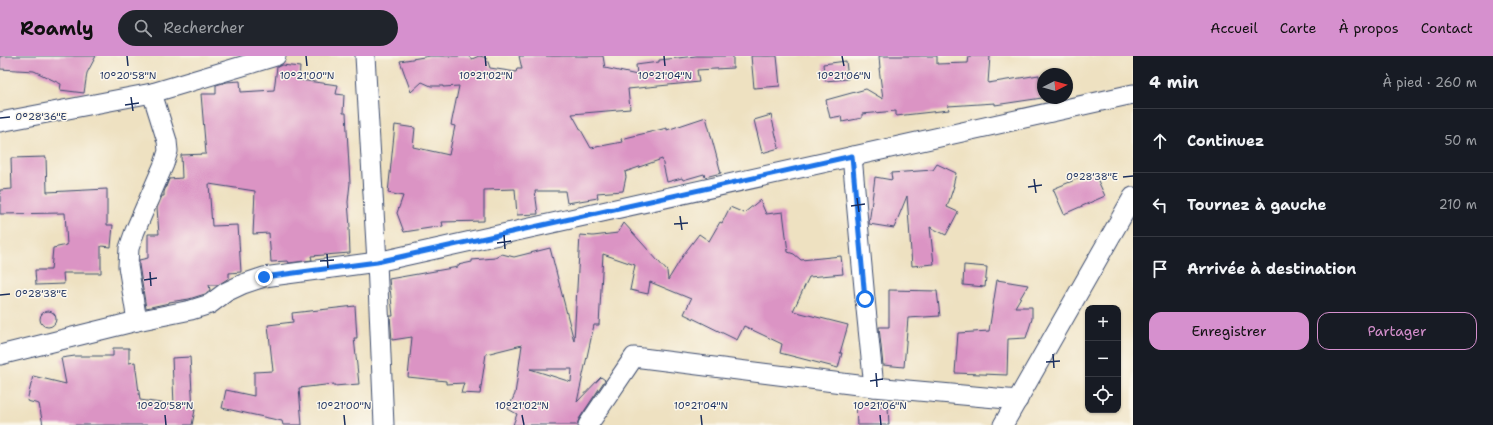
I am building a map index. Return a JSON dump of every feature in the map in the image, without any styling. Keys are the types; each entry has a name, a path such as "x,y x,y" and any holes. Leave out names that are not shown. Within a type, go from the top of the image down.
{"street":[{"path":"0,122 152,93 276,56"},
{"path":"365,56 377,262 384,425"},
{"path":"137,321 128,266 129,248 168,151 167,141 152,93"},
{"path":"0,355 137,321 191,310 210,304 226,292 264,277 377,262 1133,94"},
{"path":"852,156 874,387"},
{"path":"1003,425 1133,197"},
{"path":"588,425 634,357 874,387 1018,400"}],"building":[{"path":"0,56 96,56 87,73 84,93 60,90 61,84 34,71 0,69"},
{"path":"430,56 468,56 472,59 479,56 487,59 490,68 516,72 517,69 522,69 519,56 603,56 605,68 637,75 636,65 659,62 659,60 696,56 733,56 733,68 697,70 699,82 628,89 630,109 572,114 591,148 622,142 621,139 667,128 667,130 706,117 721,173 705,177 704,174 683,180 682,178 667,182 662,159 625,172 626,177 623,191 597,193 598,198 567,203 565,191 535,191 538,214 517,215 515,189 484,190 484,221 442,222 443,226 404,232 397,213 403,196 388,193 395,125 415,128 413,147 449,155 455,126 451,125 459,86 431,86 422,82 411,92 400,61"},
{"path":"751,56 777,56 780,86 754,88"},
{"path":"879,56 937,56 937,64 968,63 969,56 990,56 988,83 1037,75 1037,99 995,105 995,103 948,106 949,110 896,116 896,111 862,114 862,118 842,122 841,116 830,118 826,100 866,89 883,99"},
{"path":"846,61 848,79 825,81 823,64"},
{"path":"282,65 300,67 299,80 338,85 336,94 344,95 343,113 346,113 350,183 348,202 350,253 311,256 312,260 289,263 288,261 271,262 269,233 253,234 255,191 209,184 212,226 238,225 241,272 229,273 229,278 218,285 209,285 210,290 205,294 146,308 139,260 148,258 148,234 159,234 157,208 162,196 164,196 169,179 182,178 181,155 206,154 201,94 216,94 216,85 240,81 241,92 274,90 277,67"},
{"path":"771,115 779,148 762,153 754,120"},
{"path":"46,157 47,192 107,189 107,225 113,225 111,247 101,246 101,273 63,273 64,284 36,285 35,270 51,270 53,248 67,245 65,213 0,214 0,190 12,189 11,158"},
{"path":"937,164 956,173 954,186 947,207 958,212 946,235 930,227 934,264 912,266 907,196 894,228 869,224 875,177 892,180 891,173 933,170"},
{"path":"1094,172 1105,196 1064,214 1053,189"},
{"path":"760,200 766,214 783,212 788,252 794,254 801,260 841,256 843,274 809,277 793,311 848,325 840,353 842,353 838,368 780,353 782,344 744,326 737,340 684,314 691,299 650,282 648,294 630,290 635,265 603,254 599,325 594,325 577,402 601,377 605,380 579,419 577,425 513,425 517,414 508,409 515,394 522,345 486,354 480,394 461,393 464,383 446,384 446,381 408,377 412,337 392,340 390,316 393,316 389,279 458,267 458,265 472,262 472,260 495,258 502,254 514,257 550,248 574,341 580,235 593,236 618,233 624,223 667,271 668,280 684,254 699,234 709,241 720,222 722,223 730,207 744,213","holes":["530,369 572,369 571,382"]},
{"path":"964,265 987,267 985,287 963,285"},
{"path":"997,280 1028,285 1015,307 1032,307 1032,319 1026,338 1008,339 1007,375 955,373 958,333 989,331"},
{"path":"889,290 937,291 940,316 908,318 904,367 883,365 879,327 889,327"},
{"path":"355,306 357,338 354,338 359,384 334,386 334,384 299,388 302,425 283,425 282,421 222,408 226,390 254,396 254,372 273,371 268,325 293,322 292,313"},
{"path":"45,311 51,311 56,316 54,325 51,327 45,327 40,322 40,316"},
{"path":"113,348 129,348 129,363 135,362 140,400 174,405 172,358 190,357 193,410 195,410 192,425 43,425 39,404 27,401 33,376 66,384 61,358 75,356 113,356"},
{"path":"873,403 873,406 888,406 889,425 857,425 856,405"}],"route":[{"path":"264,277 377,262 852,156 865,299"}]}
